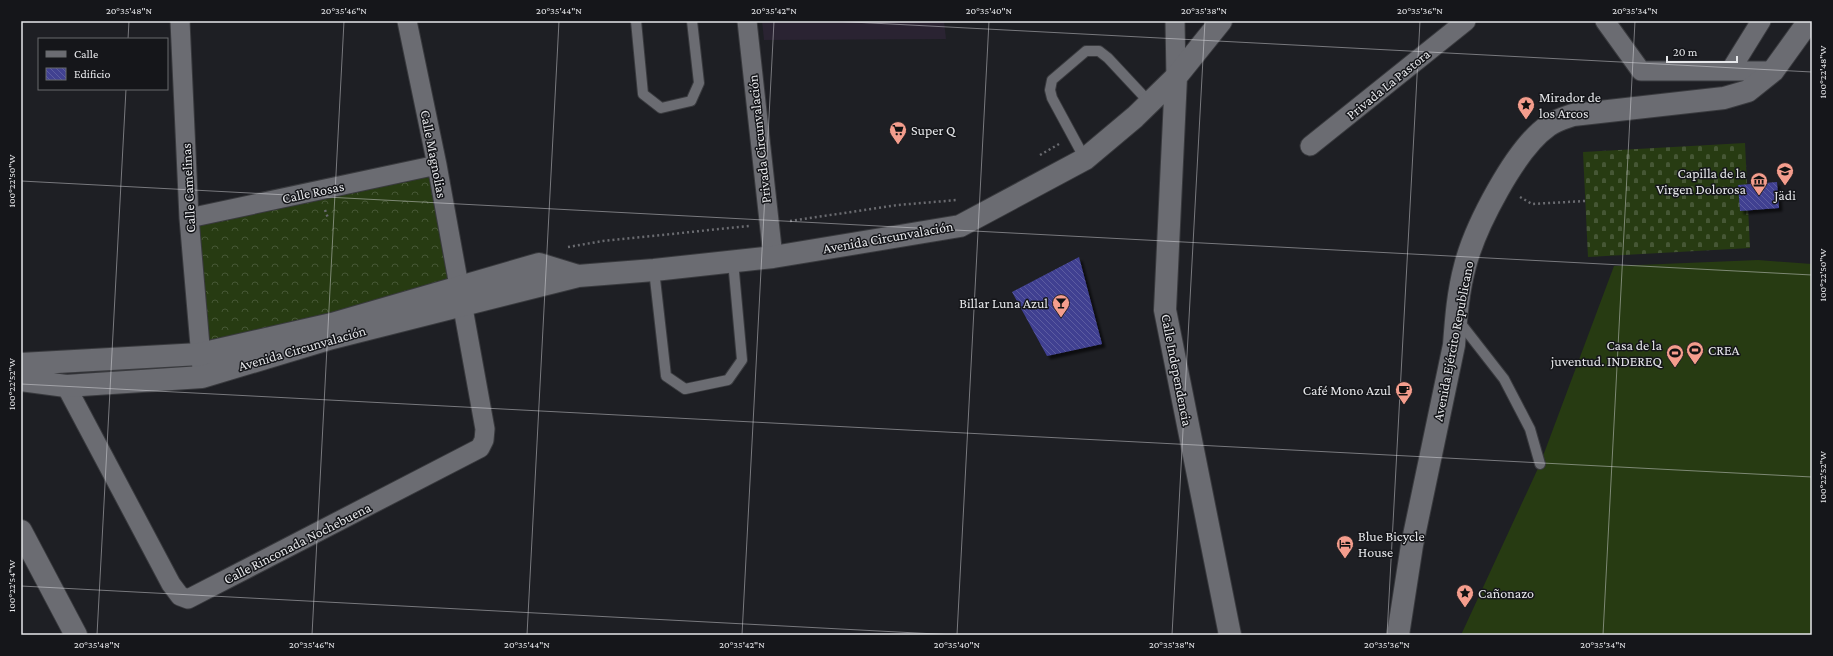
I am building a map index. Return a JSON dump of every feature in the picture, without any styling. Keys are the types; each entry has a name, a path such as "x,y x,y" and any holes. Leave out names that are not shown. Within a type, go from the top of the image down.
{"street":[{"name":"Calle Camelinas","path":"180,21 189,218 202,377"},
{"name":"Calle Magnolias","path":"407,21 437,165 461,296"},
{"name":"Privada Circunvalación","path":"747,21 773,257"},
{"path":"1175,21 1176,77"},
{"name":"Avenida Circunvalación","path":"21,364 200,354 461,296 578,276 654,270 773,257 960,226 1085,159 1150,103 1176,77 1221,21"},
{"name":"Privada La Pastora","path":"1310,146 1466,21"},
{"path":"1605,21 1640,71 1772,71"},
{"path":"1730,71 1761,21"},
{"name":"Avenida Ejército Republicano","path":"1398,635 1412,545 1454,345 1456,317 1466,264 1489,204 1527,146 1547,126 1559,119 1573,115 1724,98 1748,91 1772,71 1809,21"},
{"name":"Calle Independencia","path":"1176,77 1165,310 1230,635"},
{"name":"Calle Rosas","path":"189,218 437,165"},
{"name":"Avenida Circunvalación","path":"21,380 66,386 202,377 332,338 461,296"},
{"name":"Calle Rinconada Nochebuena","path":"66,386 171,584 180,596 188,599 480,448 484,440 485,429 461,296"},
{"path":"21,531 76,635"}],"lane":[{"path":"636,21 643,94 661,108 691,101 699,82 692,21"},
{"path":"1085,159 1052,98 1050,90 1052,80 1086,51 1099,51 1108,58 1150,103"},
{"path":"654,270 666,376 685,389 728,380 742,360 733,261"},
{"path":"1456,317 1504,379 1530,429 1540,464"}],"path":[{"path":"1040,155 1073,136"},
{"path":"564,248 603,241 769,224 898,205 964,199"},
{"path":"1532,204 1585,201"}],"shaded area":[{"path":"762,21 944,21 946,39 764,40"}],"green space":[{"path":"1745,143 1750,248 1588,257 1583,152"},
{"path":"437,165 460,288 200,354 189,218"},
{"name":"CREA","path":"1758,260 1812,264 1812,635 1461,635 1540,464 1614,266"}],"building":[{"name":"Capilla de la Virgen Dolorosa","path":"1777,182 1779,208 1740,211 1738,185"},
{"name":"Billar Luna Azul","path":"1079,257 1102,344 1047,356 1012,292"}],"place":[{"name":"Mirador de los Arcos","path":"1526,120"},
{"name":"Super Q","path":"898,145"},
{"name":"Jädi","path":"1785,186"},
{"name":"Capilla de la Virgen Dolorosa","path":"1759,196"},
{"name":"Billar Luna Azul","path":"1061,318"},
{"name":"CREA","path":"1695,365"},
{"name":"Casa de la juventud. INDEREQ","path":"1675,368"},
{"name":"Café Mono Azul","path":"1404,405"},
{"name":"Blue Bicycle House","path":"1345,559"},
{"name":"Cañonazo","path":"1465,608"}]}
